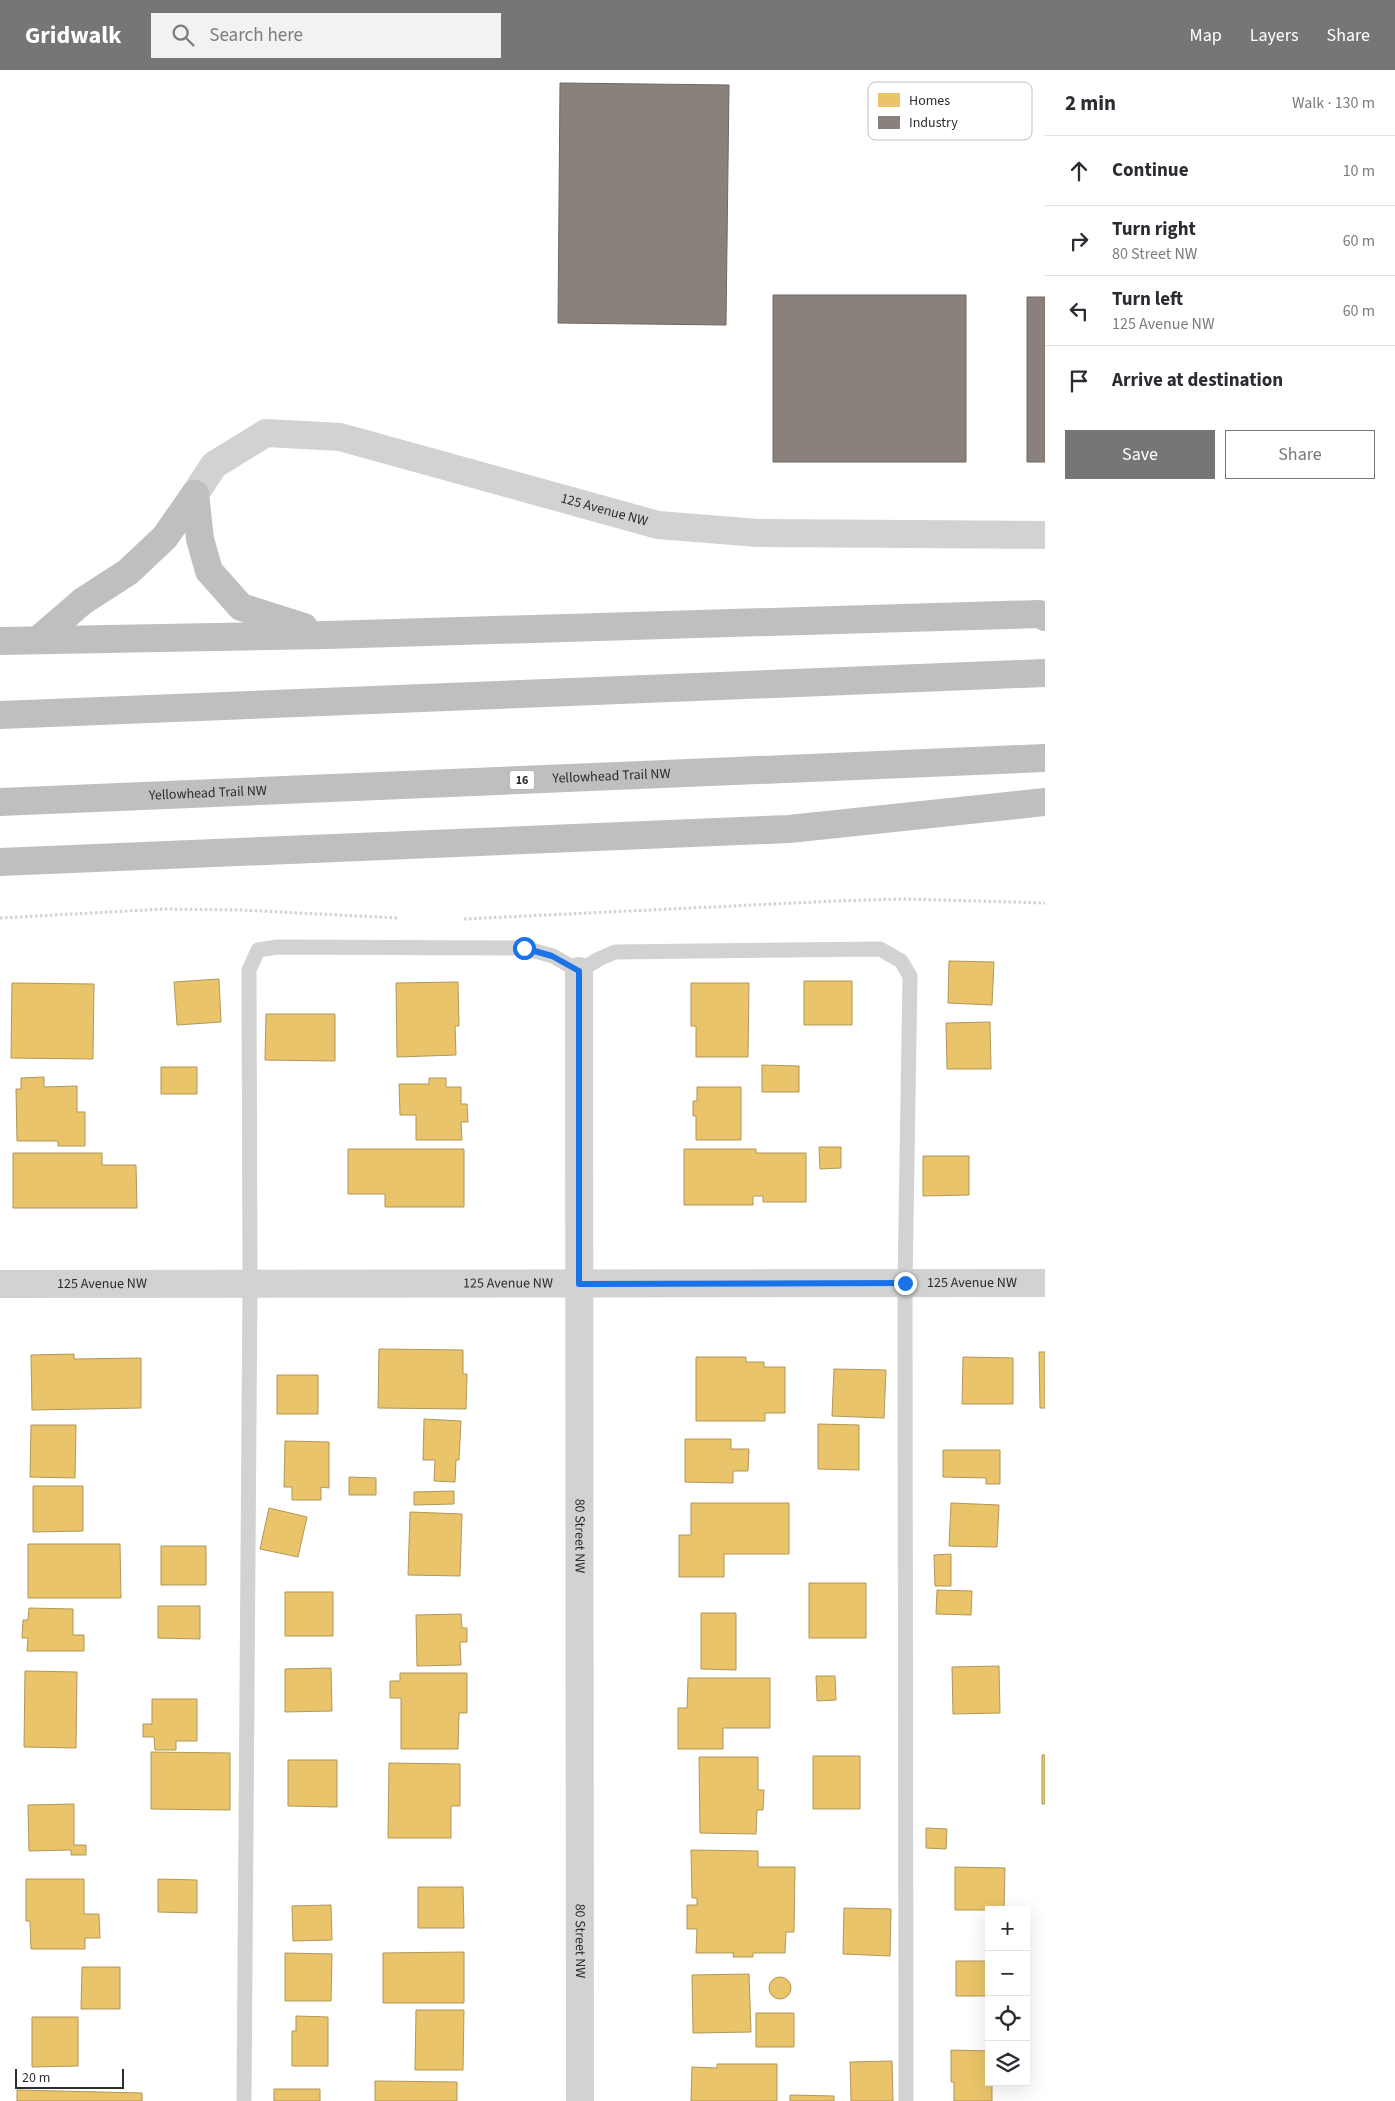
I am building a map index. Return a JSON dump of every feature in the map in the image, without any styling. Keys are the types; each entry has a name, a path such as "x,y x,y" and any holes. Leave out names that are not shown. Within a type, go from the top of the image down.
{"highway":[{"path":"195,494 200,539 209,571 241,608 327,635"},
{"path":"39,639 83,601 128,572 166,537 195,494"},
{"path":"0,641 327,635 1038,614 1045,617"},
{"path":"0,715 1045,673"},
{"name":"Yellowhead Trail NW","path":"0,802 1045,758"},
{"path":"0,862 789,829 1045,802"}],"street":[{"name":"125 Avenue NW","path":"195,494 214,465 266,433 340,437 658,525 758,533 1045,535"},
{"name":"80 Street NW","path":"579,971 580,2101"},
{"name":"125 Avenue NW","path":"0,1284 1045,1283"}],"lane":[{"path":"244,2101 250,1284 249,970 258,950 278,947 524,948 552,956 579,971 599,959 616,952 880,949 901,961 910,976 905,1283 906,2101"}],"path":[{"path":"455,919 835,901 904,900 1045,903"},
{"path":"0,918 164,908 241,910 404,919"}],"building: Homes":[{"path":"949,961 994,962 992,1005 948,1003"},
{"path":"219,979 221,1022 177,1025 174,982"},
{"path":"804,981 852,981 852,1025 804,1025"},
{"path":"458,982 459,1026 455,1026 456,1055 397,1057 396,983"},
{"path":"12,983 94,984 93,1059 11,1058"},
{"path":"691,983 749,983 748,1057 696,1057 696,1026 691,1026"},
{"path":"266,1014 335,1014 335,1061 265,1060"},
{"path":"990,1022 991,1069 947,1069 946,1023"},
{"path":"762,1065 799,1066 799,1092 762,1092"},
{"path":"161,1067 197,1067 197,1094 161,1094"},
{"path":"44,1077 44,1087 77,1086 77,1112 85,1112 85,1146 58,1146 58,1141 17,1141 16,1089 21,1089 21,1078"},
{"path":"429,1078 446,1078 446,1087 461,1087 461,1104 467,1104 468,1122 461,1122 462,1140 416,1140 416,1115 400,1115 399,1084 429,1084"},
{"path":"697,1087 741,1087 741,1140 696,1140 696,1116 693,1116 693,1101 697,1101"},
{"path":"819,1147 841,1147 841,1168 820,1169"},
{"path":"348,1149 464,1149 464,1207 385,1207 385,1194 348,1194"},
{"path":"684,1149 756,1149 756,1153 806,1153 806,1202 763,1202 763,1196 753,1196 753,1205 684,1205"},
{"path":"13,1153 102,1153 102,1165 136,1165 137,1208 13,1208"},
{"path":"923,1156 969,1156 969,1195 923,1196"},
{"path":"379,1349 463,1350 463,1374 467,1374 466,1409 378,1408"},
{"path":"1039,1352 1045,1352 1045,1408 1040,1408"},
{"path":"74,1354 74,1359 141,1358 141,1408 32,1410 31,1355"},
{"path":"696,1357 746,1357 746,1362 764,1362 764,1367 785,1367 785,1413 765,1413 765,1421 696,1421"},
{"path":"963,1357 1013,1358 1013,1404 962,1404"},
{"path":"834,1369 886,1370 884,1418 832,1416"},
{"path":"277,1375 318,1375 318,1414 277,1414"},
{"path":"424,1419 461,1421 459,1460 456,1460 455,1482 434,1481 435,1460 423,1460"},
{"path":"818,1424 859,1425 859,1470 818,1469"},
{"path":"31,1425 76,1425 75,1478 30,1477"},
{"path":"685,1439 731,1439 731,1449 749,1449 748,1471 733,1471 733,1483 685,1482"},
{"path":"285,1441 329,1442 329,1488 321,1487 321,1500 292,1500 292,1487 284,1487"},
{"path":"943,1450 1000,1450 1000,1484 986,1484 986,1478 943,1477"},
{"path":"349,1477 376,1478 376,1495 349,1495"},
{"path":"33,1486 83,1486 83,1531 33,1532"},
{"path":"454,1491 454,1504 414,1505 414,1492"},
{"path":"691,1503 789,1503 789,1554 724,1554 724,1577 679,1577 679,1535 691,1535"},
{"path":"951,1503 999,1505 997,1547 949,1546"},
{"path":"269,1508 307,1517 298,1557 260,1549"},
{"path":"410,1512 462,1514 460,1576 408,1575"},
{"path":"28,1544 120,1544 121,1598 28,1598"},
{"path":"161,1546 206,1546 206,1585 161,1585"},
{"path":"951,1554 951,1586 935,1586 934,1555"},
{"path":"809,1583 866,1583 866,1638 809,1638"},
{"path":"937,1590 972,1591 971,1615 936,1614"},
{"path":"285,1592 333,1592 333,1636 285,1636"},
{"path":"158,1606 200,1606 200,1639 158,1638"},
{"path":"29,1608 73,1609 73,1635 84,1635 84,1651 27,1651 28,1638 22,1638 23,1620 28,1620"},
{"path":"701,1613 736,1613 736,1670 701,1669"},
{"path":"461,1614 462,1628 467,1628 467,1642 460,1642 461,1665 417,1666 416,1615"},
{"path":"999,1666 1000,1713 953,1714 952,1667"},
{"path":"331,1668 332,1711 285,1712 285,1669"},
{"path":"25,1671 77,1672 76,1748 24,1747"},
{"path":"400,1673 467,1673 467,1713 459,1713 458,1749 401,1749 401,1698 390,1698 390,1681 400,1681"},
{"path":"816,1676 835,1676 836,1700 817,1701"},
{"path":"688,1678 770,1678 770,1728 723,1728 723,1749 678,1749 678,1708 687,1708"},
{"path":"152,1699 197,1699 197,1741 176,1741 176,1750 155,1750 154,1737 143,1737 143,1724 152,1724"},
{"path":"151,1752 230,1753 230,1810 151,1809"},
{"path":"1042,1755 1045,1755 1045,1804 1042,1804"},
{"path":"813,1756 860,1756 860,1809 813,1809"},
{"path":"699,1757 758,1757 758,1790 764,1790 763,1810 757,1810 756,1834 700,1833"},
{"path":"288,1760 337,1760 337,1807 288,1806"},
{"path":"389,1763 460,1764 460,1806 451,1806 451,1838 388,1838"},
{"path":"74,1804 74,1845 86,1845 86,1855 71,1855 71,1850 29,1851 28,1805"},
{"path":"926,1828 947,1829 946,1849 926,1848"},
{"path":"691,1850 758,1851 758,1867 795,1867 794,1932 786,1932 785,1953 753,1953 753,1957 733,1957 734,1953 696,1953 697,1929 687,1929 687,1905 697,1905 697,1898 692,1898"},
{"path":"955,1867 1005,1868 1004,1906 985,1906 985,1910 955,1910"},
{"path":"26,1879 84,1879 84,1914 99,1914 100,1938 85,1938 85,1949 31,1949 30,1921 26,1921"},
{"path":"158,1879 197,1880 197,1913 158,1912"},
{"path":"418,1887 463,1887 464,1928 418,1928"},
{"path":"331,1905 332,1940 293,1941 292,1906"},
{"path":"844,1908 891,1909 890,1956 843,1954"},
{"path":"464,1952 464,2003 383,2003 383,1953"},
{"path":"285,1953 332,1954 331,2001 285,2001"},
{"path":"956,1961 985,1961 985,1996 956,1996"},
{"path":"82,1967 120,1967 120,2009 81,2009"},
{"path":"749,1974 751,2032 693,2033 692,1975"},
{"path":"776,1977 784,1977 791,1984 791,1992 784,1999 776,1999 769,1992 769,1984"},
{"path":"416,2010 464,2010 463,2070 415,2070"},
{"path":"756,2013 794,2013 794,2047 756,2047"},
{"path":"296,2016 328,2017 328,2066 292,2066 292,2031 296,2031"},
{"path":"32,2017 78,2017 78,2066 32,2067"},
{"path":"951,2050 985,2051 985,2086 992,2086 992,2101 954,2101 954,2082 951,2082"},
{"path":"892,2061 893,2101 851,2101 850,2062"},
{"path":"717,2064 777,2064 777,2101 691,2101 692,2067 717,2068"},
{"path":"375,2081 457,2082 457,2101 375,2101"},
{"path":"274,2089 320,2089 320,2101 274,2101"},
{"path":"17,2090 142,2093 142,2101 17,2101"},
{"path":"790,2095 834,2096 834,2101 790,2101"}],"building: Industry":[{"path":"560,83 729,85 726,325 558,323"},
{"path":"773,295 966,295 966,462 773,462"},
{"path":"1027,297 1045,297 1045,462 1027,462"}],"route":[{"path":"524,948 552,956 579,971 579,1284 905,1283"}]}
